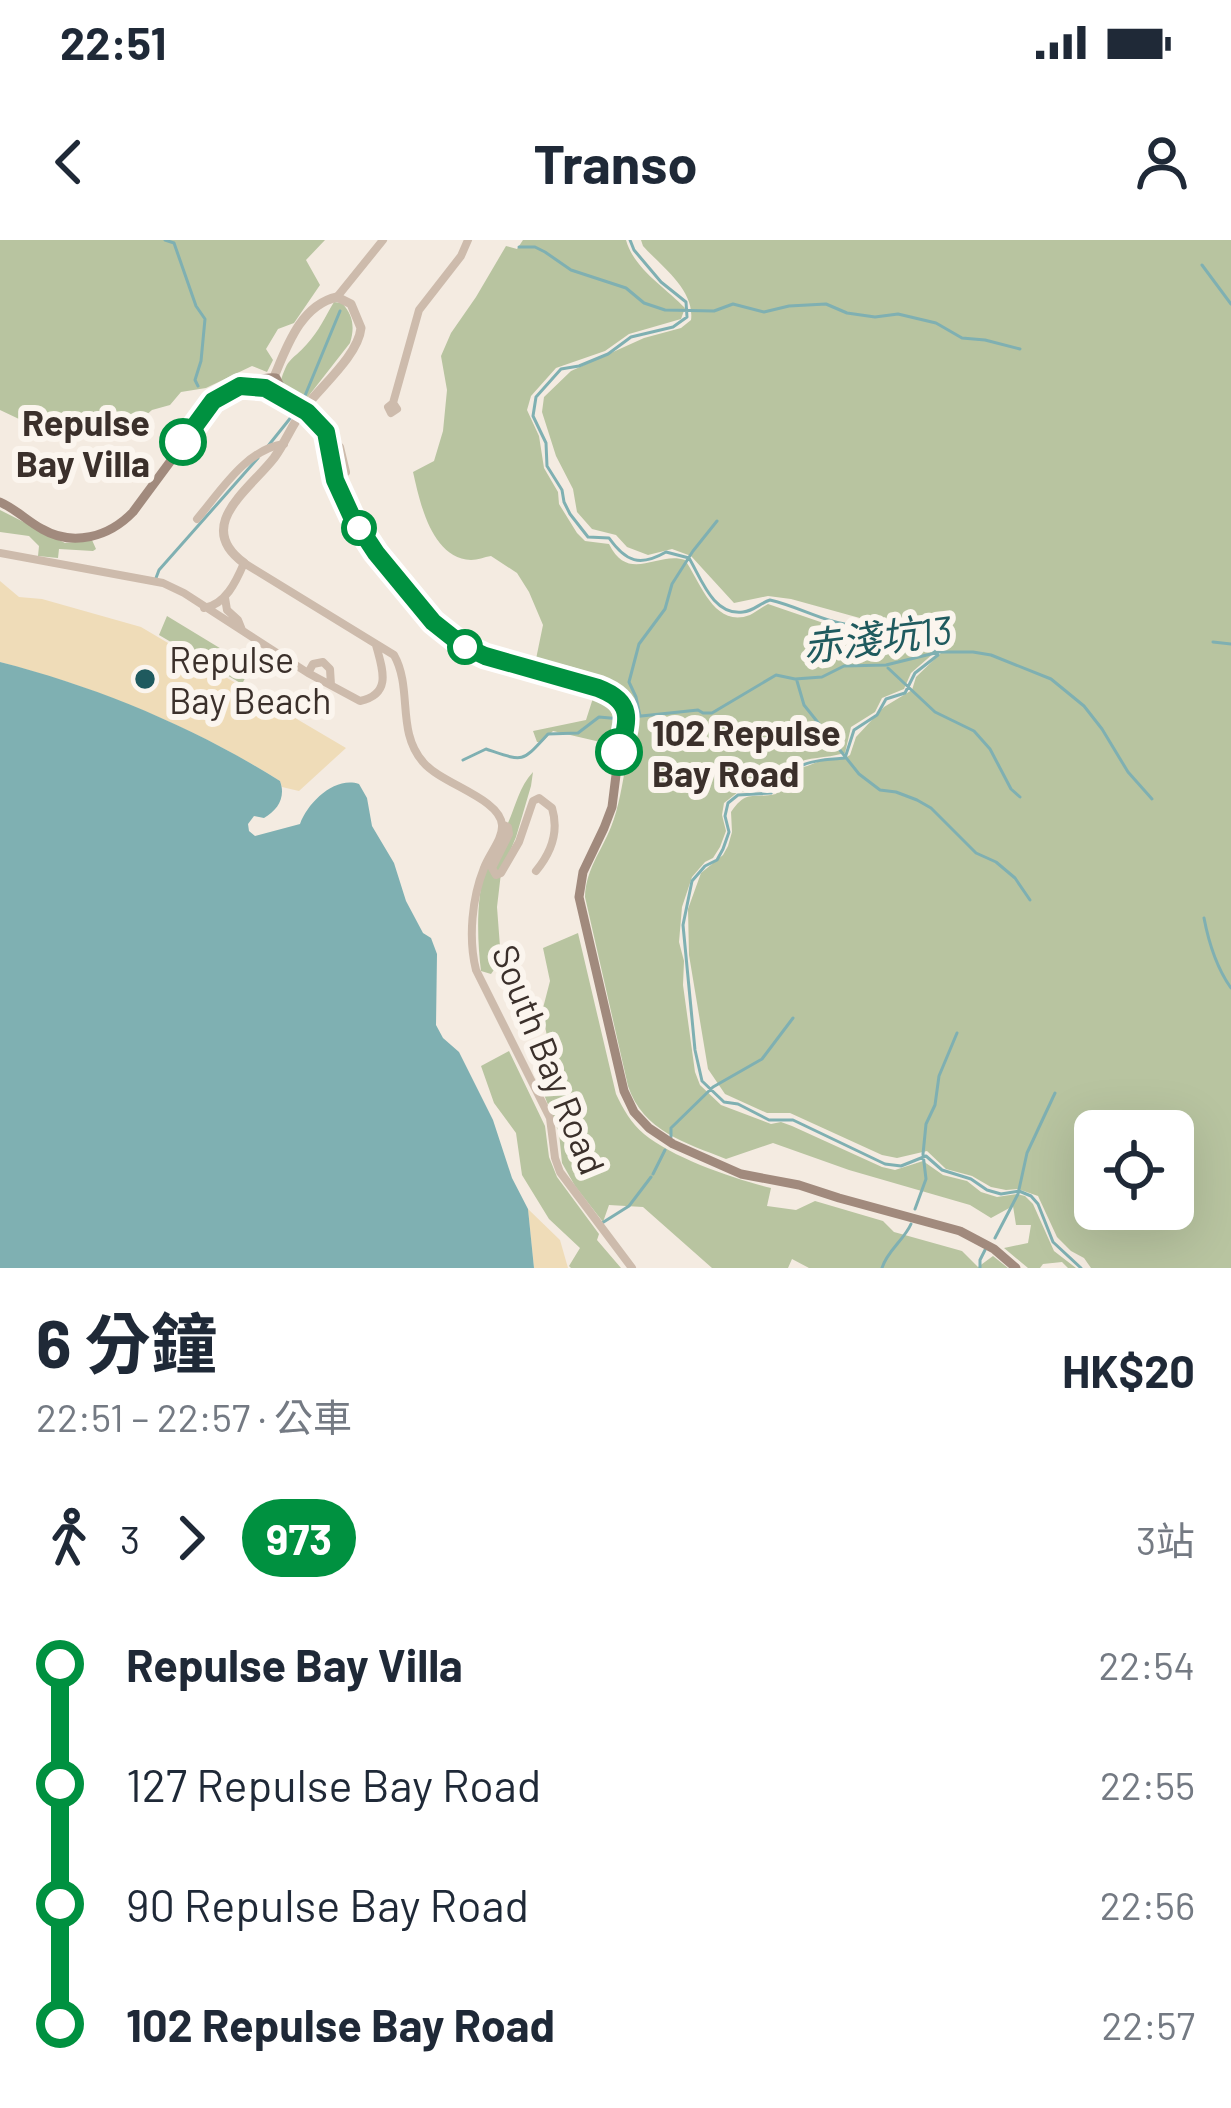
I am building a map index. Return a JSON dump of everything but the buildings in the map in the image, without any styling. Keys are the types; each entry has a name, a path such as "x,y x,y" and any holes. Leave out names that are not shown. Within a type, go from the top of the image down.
{"main road":[{"path":"0,502 58,536 78,538 110,530 136,508 204,403 244,385 271,383 286,397 321,415 335,480 348,510 379,557 442,631 485,656 606,691 623,706 626,730 612,806 584,868 579,897 622,1087 638,1117 662,1138 729,1170 953,1228 994,1249 1016,1268"}],"street":[{"path":"271,383 308,313 337,297 383,240"},
{"path":"393,404 419,310 468,240"},
{"path":"337,297 357,313 362,328 359,340 232,505 224,519 229,548 244,563 394,655 406,728 418,756 436,776 494,808 508,827 509,835 491,868 496,875 519,842 533,801 539,799 552,808 553,842 536,872"},
{"path":"326,432 340,447 346,472"},
{"path":"197,519 266,448 281,444"},
{"path":"0,553 164,583 360,701 373,698 383,677 375,644"},
{"path":"203,608 219,604 244,563"},
{"path":"225,596 227,610 242,631"},
{"path":"308,673 317,662 327,665 332,688"},
{"name":"South Bay Road","path":"502,824 476,892 472,947 476,970 550,1118 560,1172 632,1268"}],"green space":[{"path":"0,240 325,240 306,260 320,285 294,323 278,329 266,349 273,360 267,372 252,366 206,388 181,392 170,405 152,410 131,428 49,414 19,419 0,410"},
{"path":"523,240 626,240 643,269 685,308 681,319 629,334 605,351 556,368 531,396 527,410 539,436 544,468 577,533 585,541 609,544 625,562 685,560 710,601 727,615 750,615 768,604 934,653 911,673 904,689 882,698 875,712 851,727 845,753 796,763 772,787 738,792 724,803 726,831 713,858 692,877 682,907 679,942 700,1085 721,1105 771,1124 792,1126 882,1167 895,1170 923,1161 981,1192 1025,1196 1054,1251 1076,1268 1062,1262 1028,1268 1004,1248 1028,1243 1031,1225 1016,1225 1013,1206 991,1218 970,1205 773,1143 726,1159 655,1125 635,1101 585,897 591,869 618,804 634,732 632,710 624,696 600,677 536,659 543,625 517,573 491,556 471,560 446,550 430,527 413,472 434,461 443,431 447,390 441,356 451,333 506,246 517,249"},
{"path":"641,240 1231,240 1231,1268 1091,1268 1057,1237 1038,1196 991,1187 946,1169 927,1151 897,1158 882,1155 790,1113 767,1113 725,1094 708,1069 689,955 688,909 701,873 728,846 731,812 746,798 776,794 796,768 850,755 856,737 884,707 912,690 916,677 941,653 930,642 791,599 768,596 734,603 691,556 672,549 648,555 627,547 616,535 592,529 577,512 573,489 542,412 544,397 571,371 691,320 688,299"},
{"path":"334,302 342,303 351,317 350,343 307,398 280,383 288,363 315,334"},
{"path":"0,510 65,543 92,540 96,549 59,549 58,558 38,556 39,546 29,536 0,532"},
{"path":"167,616 251,667 242,684 159,635"},
{"path":"598,697 613,718 609,744 553,731 537,742 533,731 586,720 593,698"},
{"path":"533,772 501,873 497,907 501,960 491,974 481,971 480,959 483,878"},
{"path":"578,933 616,1094 644,1134 687,1159 771,1188 767,1206 796,1210 815,1201 883,1221 894,1232 962,1251 978,1267 993,1256 1008,1268 809,1268 792,1259 788,1268 712,1268 643,1207 609,1205 603,1222 562,1163 559,1133 536,1074 552,1060 542,1012 550,981 543,948"},
{"path":"509,1051 545,1126 557,1177 621,1268 571,1268 580,1248 549,1219 522,1175 516,1133 494,1103 481,1066"}],"sand":[{"name":"Repulse Bay Beach","path":"0,581 19,597 141,627 346,748 299,791 282,787 280,781 247,761 179,726 73,684 0,662"},
{"path":"528,1209 560,1240 568,1268 534,1268"}],"water":[{"path":"0,662 144,711 280,781 277,807 264,818 254,816 248,824 255,836 300,824 309,807 332,787 359,784 406,901 437,954 436,1025 459,1052 493,1120 528,1209 534,1268 0,1268"}],"waterway":[{"path":"165,240 174,243 205,319 195,380 198,386"},
{"path":"630,240 661,282 686,302 687,317 673,327 631,337 608,354 579,366 561,369 536,397 533,416 546,443 547,466 570,514 588,537 609,538 634,560 649,560 666,552 689,558 709,594 733,612 770,600 832,621 904,637 938,655 915,673 905,693 886,699 877,715 854,730 845,758 803,765 771,793 738,795 728,803 729,832 723,849 692,881 683,925 702,1081 724,1102 769,1120 793,1120 885,1164 901,1166 926,1156 942,1170 987,1190 1031,1196 1053,1242 1081,1268"},
{"path":"519,247 535,247 571,270 626,288 644,303 665,310 714,311 733,304 764,312 826,304 875,317 898,314 936,323 962,338 1020,349"},
{"path":"1202,265 1231,304"},
{"path":"304,398 340,311"},
{"path":"268,446 296,411"},
{"path":"156,578 258,458"},
{"path":"640,716 629,682 639,644 665,609 672,584 717,521"},
{"path":"1213,642 1231,644"},
{"name":"赤淺坑13","path":"632,717 698,710 712,713 776,675 822,677 844,666 886,665 939,652 973,652 1051,679 1084,706 1152,799"},
{"path":"888,668 935,712 974,731 1020,797"},
{"path":"797,681 804,705 859,774 880,790 931,808 976,853 1015,878 1030,900"},
{"name":"赤淺坑13","path":"463,760 486,749 522,757 548,734 578,733 599,717 621,719"},
{"path":"1204,918 1214,955 1231,988"},
{"path":"671,1137 671,1128 713,1087 762,1059 793,1018"},
{"path":"915,1209 926,1179 926,1124 957,1033"},
{"path":"995,1238 1018,1194 1027,1153 1055,1093"},
{"path":"653,1174 665,1150"},
{"path":"602,1223 629,1206 651,1177"},
{"path":"882,1268 911,1224"},
{"path":"980,1268 985,1250"}],"bus line":[{"name":"973","path":"183,442 213,401 244,385 265,388 310,415 326,432 335,480 348,510 429,619 473,651 615,695 627,719 619,752"}],"place":[{"name":"Repulse Bay Villa","path":"183,442"},
{"name":"Repulse Bay Beach","path":"145,679"},
{"name":"102 Repulse Bay Road","path":"619,752"}]}
